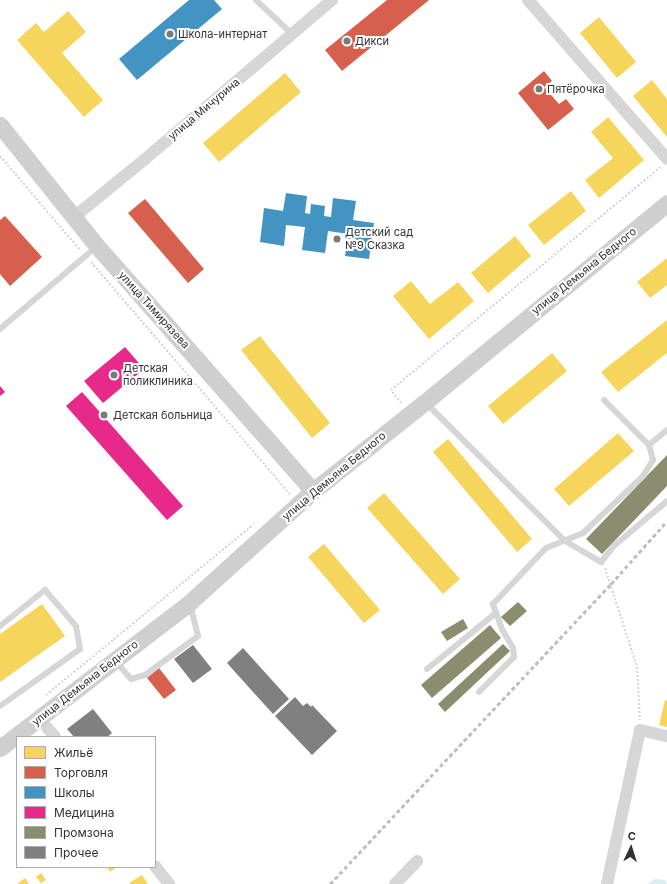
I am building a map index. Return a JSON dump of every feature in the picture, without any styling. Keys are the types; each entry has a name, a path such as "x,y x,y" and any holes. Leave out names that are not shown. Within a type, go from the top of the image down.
{"main road":[{"name":"улица Тимирязева","path":"0,126 74,217 92,251 310,486"},
{"name":"улица Демьяна Бедного","path":"17,736 190,602 292,499 425,402 667,203"},
{"name":"улица Демьяна Бедного","path":"0,748 16,736"}],"street":[{"name":"улица Мичурина","path":"74,217 144,160 332,0"},
{"path":"528,0 667,161"},
{"path":"40,719 53,736"},
{"path":"607,884 640,730 667,736"},
{"path":"395,884 417,861"},
{"path":"156,867 169,884"}],"lane":[{"path":"256,0 292,34"},
{"path":"0,329 92,251"},
{"path":"479,692 514,656 513,648 502,629 492,604 546,548 583,533 643,476 652,460 649,445 604,400"},
{"path":"425,402 565,541 601,562 616,546 667,501"},
{"path":"649,445 667,430"},
{"path":"0,626 45,590 76,626 80,649 0,706"},
{"path":"115,660 132,679 144,675 198,636 190,602"},
{"path":"427,668 496,613"}],"path":[{"path":"0,156 92,251 292,499 310,486"},
{"path":"395,408 401,403 391,390 667,161"},
{"path":"43,698 254,524"},
{"path":"601,562 611,584 637,667 640,697 640,730"}],"shaded area":[{"path":"655,879 665,880 667,884 647,884"}],"building: Жильё":[{"path":"68,11 86,32 62,53 103,100 84,117 17,40 36,23 44,32"},
{"path":"599,17 636,62 617,78 580,33"},
{"path":"285,73 301,92 219,162 203,143"},
{"path":"652,80 667,99 667,137 633,96"},
{"path":"608,117 644,160 599,198 585,180 613,158 591,132"},
{"path":"571,191 586,211 544,245 528,225"},
{"path":"515,236 531,256 488,293 471,273"},
{"path":"667,258 667,285 650,298 637,282"},
{"path":"411,281 430,304 458,282 474,301 429,339 393,296"},
{"path":"667,320 667,353 618,392 601,372"},
{"path":"260,336 330,423 312,438 241,350"},
{"path":"552,353 567,371 503,424 488,406"},
{"path":"618,433 634,451 569,506 554,489"},
{"path":"448,439 532,539 517,552 433,452"},
{"path":"384,493 460,579 443,594 367,508"},
{"path":"324,544 380,610 364,623 308,557"},
{"path":"42,604 65,636 0,682 0,634"},
{"path":"665,700 667,701 667,727 659,725"},
{"path":"108,868 116,868 110,872"},
{"path":"41,873 46,880 41,883 36,877"},
{"path":"142,875 148,884 129,883"},
{"path":"25,878 29,884 17,884"}],"building: Торговля":[{"path":"387,0 429,0 342,71 325,50"},
{"path":"544,71 552,81 544,87 559,104 566,99 574,109 548,130 518,93"},
{"path":"145,199 204,269 188,283 128,213"},
{"path":"5,216 42,257 10,286 0,274 0,220"},
{"path":"159,668 176,690 164,699 147,678"}],"building: Школы":[{"name":"Школа-интернат","path":"189,0 214,0 222,9 137,80 119,59"},
{"path":"286,193 307,196 305,213 310,214 311,204 325,206 324,216 331,217 333,198 356,201 353,220 374,223 369,259 345,256 348,234 328,231 325,253 302,250 305,227 286,225 284,246 260,242 264,208 283,211"}],"building: Медицина":[{"path":"125,347 144,369 103,403 84,381"},
{"path":"0,386 5,392 0,396"},
{"path":"82,392 183,506 167,520 66,406"}],"building: Промзона":[{"path":"667,455 667,486 602,554 586,539"},
{"path":"518,602 527,611 510,626 501,617"},
{"path":"463,619 468,628 447,641 441,632"},
{"path":"490,625 501,638 432,698 421,685"},
{"path":"503,644 510,651 445,712 438,704"}],"building: Прочее":[{"path":"193,645 212,669 193,683 174,659"},
{"path":"243,648 289,699 273,714 227,663"},
{"path":"295,697 303,706 307,703 311,707 312,705 337,731 312,755 275,716"},
{"path":"93,709 112,733 108,736 73,736 67,729"}],"railway":[{"path":"330,884 611,584 667,521"}],"place":[{"name":"Школа-интернат","path":"170,34"},
{"name":"Дикси","path":"347,41"},
{"name":"Пятёрочка","path":"539,89"},
{"name":"Детский сад №9 Сказка","path":"337,239"},
{"name":"Детская поликлиника","path":"114,375"},
{"name":"Детская больница","path":"104,415"}]}
